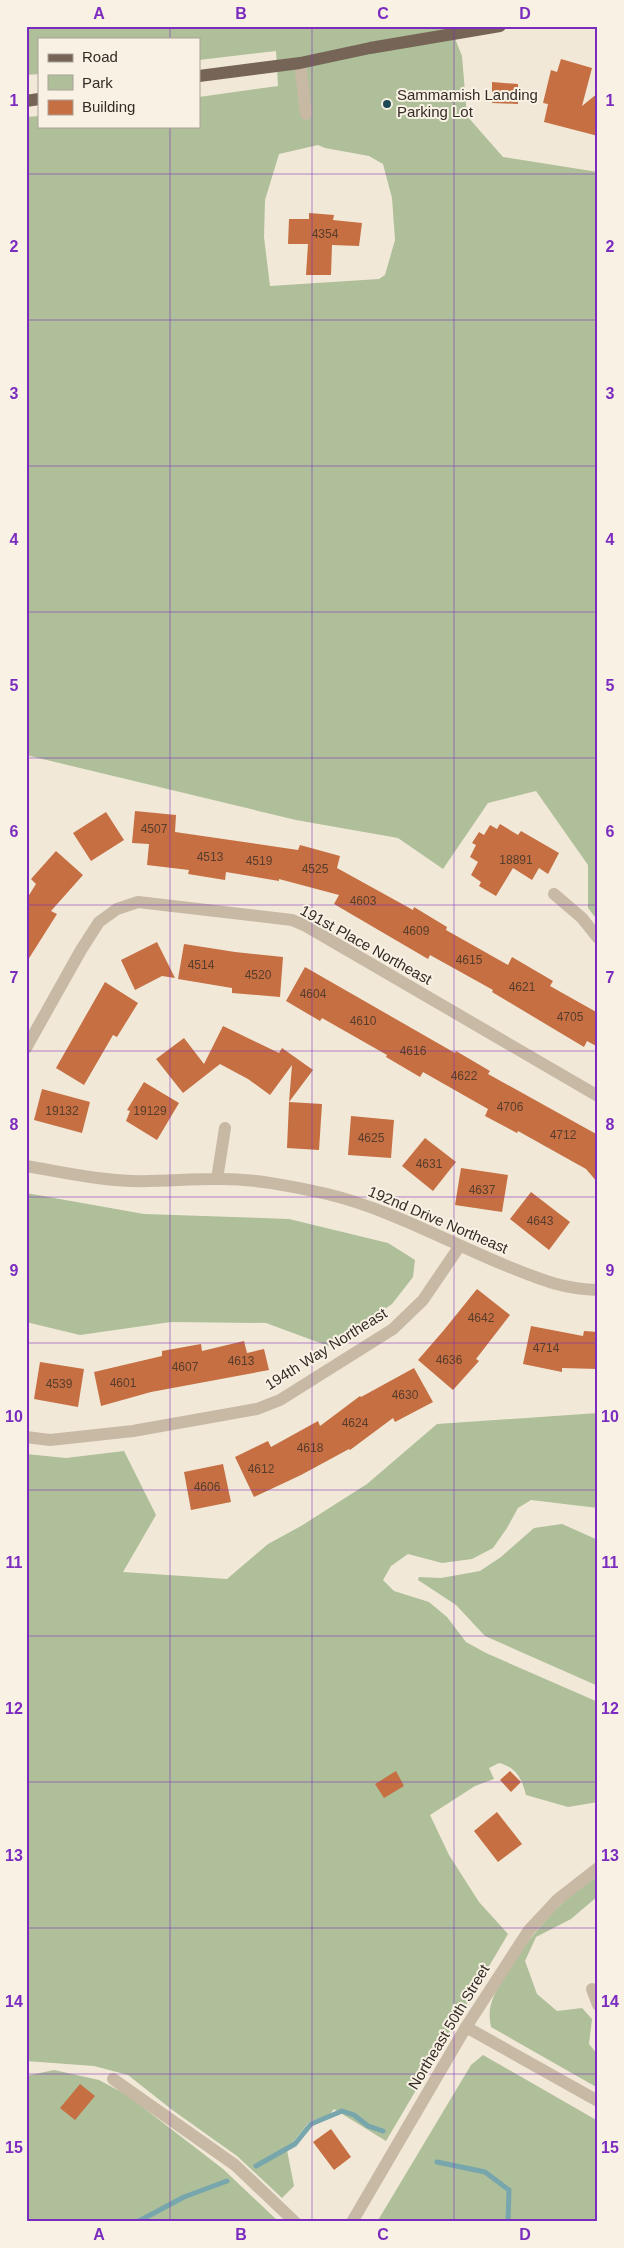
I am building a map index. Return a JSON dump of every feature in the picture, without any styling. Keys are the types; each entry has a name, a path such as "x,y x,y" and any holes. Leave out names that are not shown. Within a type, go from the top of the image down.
{"main road":[{"path":"200,76 300,63 370,48 500,26"}],"street":[{"path":"300,63 306,114"},
{"path":"554,894 582,918 598,938"},
{"name":"191st Place Northeast","path":"26,1048 81,950 99,922 118,909 138,902 292,920 306,926 598,1096"},
{"path":"217,1179 225,1128"},
{"name":"192nd Drive Northeast","path":"26,1166 100,1179 132,1181 217,1179 288,1185 330,1195 383,1212 459,1247 545,1281 572,1289 598,1290"},
{"name":"194th Way Northeast","path":"26,1437 50,1440 132,1431 257,1409 280,1400 393,1329 423,1300 459,1247"},
{"name":"Northeast 50th Street","path":"352,2222 466,2026 529,1930 557,1900 598,1868"},
{"path":"592,1988 598,2006"},
{"path":"466,2026 598,2101"},
{"path":"113,2079 234,2165 295,2222"}],"green space":[{"path":"26,26 450,26 462,56 467,116 503,157 598,172 598,921 588,908 588,865 536,791 488,803 443,869 398,838 296,820 26,755 26,117 38,116 38,128 200,128 200,97 278,86 276,51 200,60 200,38 38,38 38,74 26,75","holes":["318,145 369,156 383,164 392,198 395,240 385,275 379,279 270,286 264,237 265,200 279,154"]},
{"path":"26,1193 144,1214 289,1219 388,1243 415,1260 413,1277 392,1304 331,1347 266,1323 171,1322 80,1335 26,1322"},
{"path":"598,1413 598,1508 531,1500 518,1508 493,1548 472,1559 442,1563 408,1554 391,1566 383,1580 394,1591 429,1602 447,1617 466,1642 486,1653 598,1702 598,1802 568,1807 526,1795 517,1774 510,1767 499,1763 489,1768 494,1779 475,1786 430,1815 449,1855 479,1902 508,1934 386,2141 334,2109 330,2114 309,2122 287,2150 294,2186 282,2198 237,2156 171,2109 128,2075 94,2066 26,2061 26,1454 66,1458 124,1451 156,1515 123,1572 227,1579 268,1544 301,1526 367,1484 437,1424"},
{"path":"562,1524 598,1540 598,1686 485,1636 456,1605 418,1580 419,1577 441,1578 480,1571 501,1557 534,1528"},
{"path":"598,1876 598,1896 571,1919 536,1937 525,1961 537,1994 557,2011 582,2008 592,2019 589,2044 598,2055 598,2088 491,2027 490,2014 491,2004 497,1989 525,1946 557,1908"},
{"path":"483,2055 598,2121 598,2222 377,2222 471,2065"},
{"path":"54,2070 99,2080 127,2095 223,2169 279,2222 26,2222 26,2076"}],"building":[{"path":"561,59 592,68 582,106 598,93 598,136 544,122 548,104 543,103 551,70 557,72"},
{"path":"492,82 518,84 518,104 492,103"},
{"path":"309,213 334,215 333,220 362,223 359,246 332,245 331,275 306,275 308,244 288,244 289,219 309,219"},
{"path":"135,811 176,815 175,832 298,850 300,845 340,856 337,868 413,910 414,907 447,927 446,930 508,965 512,957 553,981 550,986 598,1013 598,1047 587,1041 584,1047 492,992 493,990 430,955 428,959 334,904 339,895 279,879 279,881 226,872 225,880 188,874 189,870 147,865 149,844 132,843"},
{"path":"106,812 124,840 91,861 73,833"},
{"path":"500,824 518,835 521,831 559,853 548,874 539,868 532,880 513,868 496,896 479,886 481,882 471,875 478,862 470,857 476,845 472,843 479,832 484,835 490,825 497,829"},
{"path":"56,851 83,875 51,911 57,914 26,963 26,900 36,884 31,879"},
{"path":"157,942 175,978 162,976 135,990 121,960"},
{"path":"184,944 283,957 280,997 232,993 232,988 178,979"},
{"path":"305,967 455,1053 456,1051 490,1071 488,1074 598,1135 598,1183 586,1169 518,1131 517,1133 485,1116 488,1109 423,1072 420,1077 386,1057 387,1055 322,1018 320,1021 286,1001"},
{"path":"105,982 138,1003 117,1037 113,1035 84,1085 56,1068"},
{"path":"223,1026 279,1053 282,1048 313,1070 289,1102 292,1065 270,1095 248,1079 220,1064 183,1093 156,1059 184,1038 204,1064"},
{"path":"144,1082 179,1103 157,1140 126,1121 130,1111 127,1110"},
{"path":"42,1089 90,1102 82,1133 34,1120"},
{"path":"289,1102 322,1104 319,1150 287,1148"},
{"path":"351,1116 394,1120 391,1158 348,1155"},
{"path":"425,1138 456,1162 433,1191 402,1166"},
{"path":"461,1168 508,1175 502,1212 455,1205"},
{"path":"531,1192 570,1222 549,1250 510,1219"},
{"path":"477,1289 510,1315 476,1359 479,1361 453,1390 418,1360"},
{"path":"531,1326 583,1336 584,1331 598,1332 598,1369 562,1368 562,1372 523,1364"},
{"path":"244,1341 247,1353 264,1349 269,1370 151,1392 101,1406 94,1372 162,1356 162,1351 201,1344 202,1351"},
{"path":"40,1362 84,1369 78,1407 34,1399"},
{"path":"414,1368 433,1402 395,1422 393,1418 350,1450 254,1497 235,1457 268,1441 271,1447 318,1421 320,1426 360,1396"},
{"path":"223,1464 231,1502 191,1510 184,1472"},
{"path":"396,1771 404,1786 384,1798 375,1784"},
{"path":"510,1771 521,1782 511,1792 500,1780"},
{"path":"497,1812 522,1844 498,1862 474,1831"},
{"path":"80,2084 95,2096 75,2120 60,2108"},
{"path":"331,2129 351,2157 334,2170 313,2142"}],"waterway":[{"path":"256,2166 295,2144 311,2124 342,2111 354,2115 368,2126 383,2131"},
{"path":"437,2162 485,2172 509,2190 508,2222"},
{"path":"137,2222 184,2197 227,2181"}],"place":[{"name":"Sammamish Landing Parking Lot","path":"387,104"}]}
